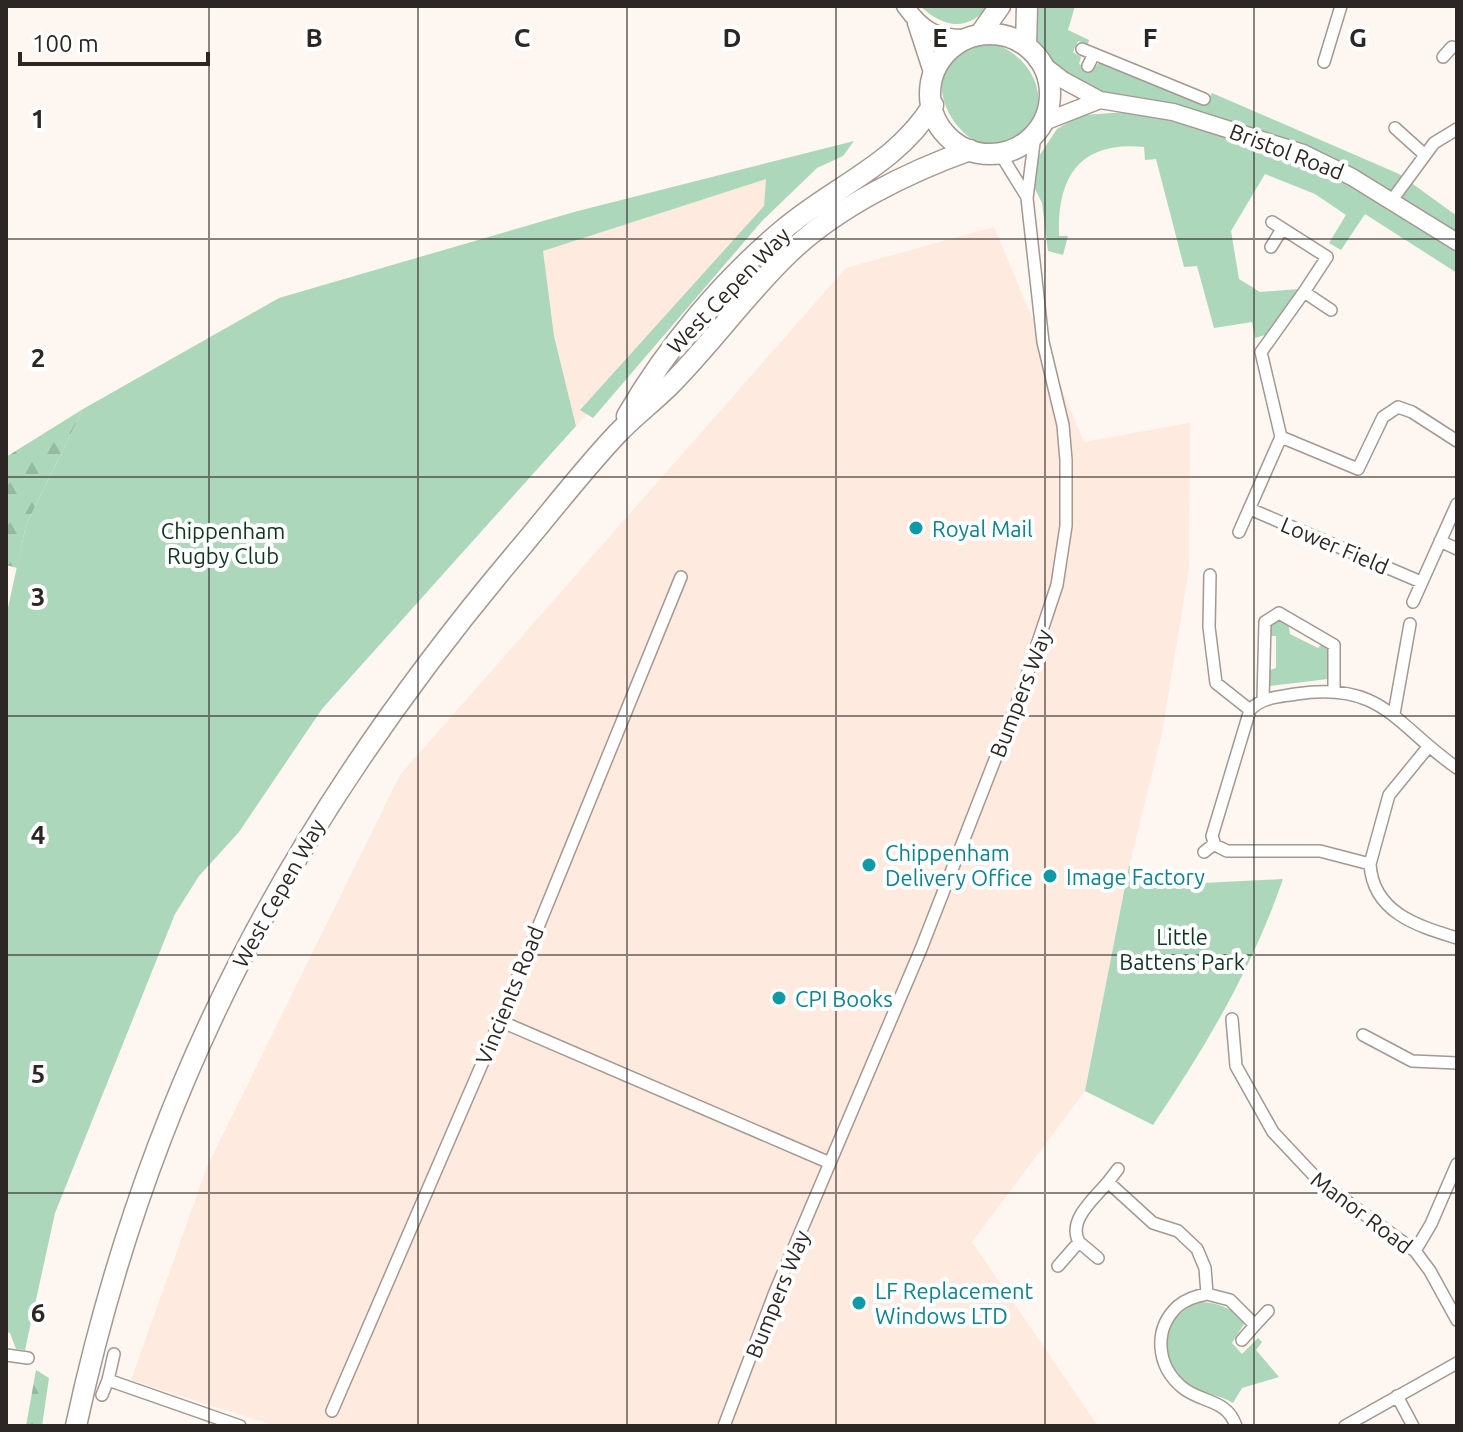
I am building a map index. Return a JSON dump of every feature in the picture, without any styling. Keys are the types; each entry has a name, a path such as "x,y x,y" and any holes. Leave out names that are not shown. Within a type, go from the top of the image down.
{"highway":[{"path":"1000,6 973,36 945,53 933,75 933,105 952,141 970,150 1001,155 1014,151 1039,129 1050,106 1049,92 1031,53 1027,6"},
{"path":"973,36 996,34 1031,53"},
{"name":"West Cepen Way","path":"617,434 655,369 760,251 811,208 887,160 907,142 933,105"},
{"name":"West Cepen Way","path":"76,1426 106,1306 144,1182 194,1054 265,909 324,811 396,705 466,613 617,434 671,384 775,268 812,234 928,166 970,150"}],"main road":[{"path":"905,6 916,23 933,75"},
{"path":"916,23 944,38 973,36"},
{"name":"Bristol Road","path":"1031,53 1063,80 1100,100 1159,110 1303,153 1392,200 1457,242"},
{"path":"1039,129 1100,100"}],"street":[{"path":"1324,62 1341,6"},
{"path":"1082,49 1204,99"},
{"path":"1088,66 1094,54"},
{"path":"1159,110 1168,84"},
{"path":"1395,128 1425,155"},
{"name":"Bumpers Way","path":"724,1426 775,1292 921,949 1021,693 1057,585 1066,526 1066,460 1063,425 1041,329 1027,198 1039,129"},
{"path":"1392,200 1443,135 1457,129"},
{"name":"Bumpers Way","path":"1001,155 1027,198"},
{"path":"1239,532 1281,437 1261,352 1327,257 1277,226 1271,247"},
{"path":"1304,292 1331,310"},
{"path":"1281,437 1358,469 1383,417 1398,407 1412,412 1457,441"},
{"path":"1413,602 1457,504"},
{"name":"Lower Field","path":"1250,509 1421,582"},
{"path":"1440,541 1457,549"},
{"path":"1210,575 1209,627 1216,683 1250,710"},
{"name":"Vincients Road","path":"332,1411 500,1021 681,577"},
{"path":"1263,700 1265,622 1279,613 1334,645 1334,690"},
{"path":"1394,714 1410,624"},
{"path":"1370,864 1329,852 1237,852 1209,848 1250,710 1263,700 1334,690 1364,697 1394,714 1457,768"},
{"path":"1429,746 1386,801 1370,864 1378,893 1398,915 1414,925 1457,938"},
{"name":"Manor Road","path":"1232,1019 1236,1066 1273,1132 1320,1182 1415,1251 1430,1271 1457,1320"},
{"path":"500,1021 830,1163"},
{"path":"1363,1035 1412,1061 1457,1063"},
{"path":"1415,1251 1431,1224 1457,1164"},
{"path":"1098,1258 1079,1242 1075,1233 1077,1222 1118,1169"},
{"path":"1108,1182 1153,1223 1178,1231 1197,1249 1205,1268 1207,1294"},
{"path":"1058,1266 1079,1242"},
{"path":"1236,1426 1225,1408 1178,1384 1161,1353 1160,1336 1168,1317 1187,1299 1207,1294 1230,1300 1255,1325"},
{"path":"1242,1340 1268,1311"},
{"path":"102,1395 114,1354"},
{"path":"6,1355 28,1358"},
{"path":"1345,1426 1457,1363"},
{"path":"108,1380 240,1426"},
{"path":"1397,1396 1413,1426"}],"shaded area":[{"path":"766,179 764,206 581,409 587,414 576,426 554,336 542,251"},
{"path":"994,227 1084,442 1190,423 1189,568 1162,733 1129,866 1085,1091 972,1242 1098,1426 276,1426 131,1380 207,1167 400,775 846,268"}],"green space":[{"path":"920,6 989,6 972,20 955,24 938,19"},
{"path":"1033,6 1075,6 1068,30 1089,40 1088,44 1078,41 1073,52 1081,57 1079,64 1092,70 1100,62 1206,104 1212,93 1399,174 1457,216 1457,273 1365,214 1341,250 1329,243 1346,215 1315,194 1265,174 1231,231 1239,279 1260,292 1299,289 1265,335 1255,338 1252,322 1214,328 1197,266 1184,267 1156,159 1145,160 1144,147 1103,150 1077,167 1062,196 1059,236 1068,236 1063,255 1048,251 1042,203 1034,187 1037,159 1057,129 1072,120 1084,115 1127,112 1112,95 1090,90 1055,68 1039,46 1032,20"},
{"path":"988,42 1002,47 1025,65 1037,89 1035,117 1027,130 1007,145 985,146 966,134 950,116 942,94 944,72 958,53"},
{"name":"Chippenham Rugby Club","path":"854,141 843,156 817,168 762,221 593,418 580,410 764,206 766,179 543,251 554,336 576,426 322,709 239,832 199,876 175,914 55,1213 25,1350 16,1349 10,1333 6,1332 6,617 26,525 83,409 279,298 574,212"},
{"path":"83,409 26,525 17,568 6,565 6,457"},
{"path":"1275,618 1288,622 1290,634 1318,648 1323,643 1329,648 1328,679 1269,686 1267,671 1276,668 1276,636 1267,636"},
{"name":"Little Battens Park","path":"1129,866 1204,883 1283,879 1242,976 1153,1125 1085,1091"},
{"path":"1201,1302 1220,1305 1236,1314 1244,1324 1232,1343 1242,1354 1258,1338 1262,1342 1256,1350 1279,1377 1242,1388 1233,1403 1192,1387 1179,1378 1166,1354 1169,1329 1187,1308"},
{"path":"36,1370 49,1378 42,1426 26,1426"}],"place":[{"name":"Royal Mail","path":"916,528"},
{"name":"Chippenham Delivery Office","path":"869,865"},
{"name":"Image Factory","path":"1050,876"},
{"name":"CPI Books","path":"779,998"},
{"name":"LF Replacement Windows LTD","path":"859,1303"}]}
